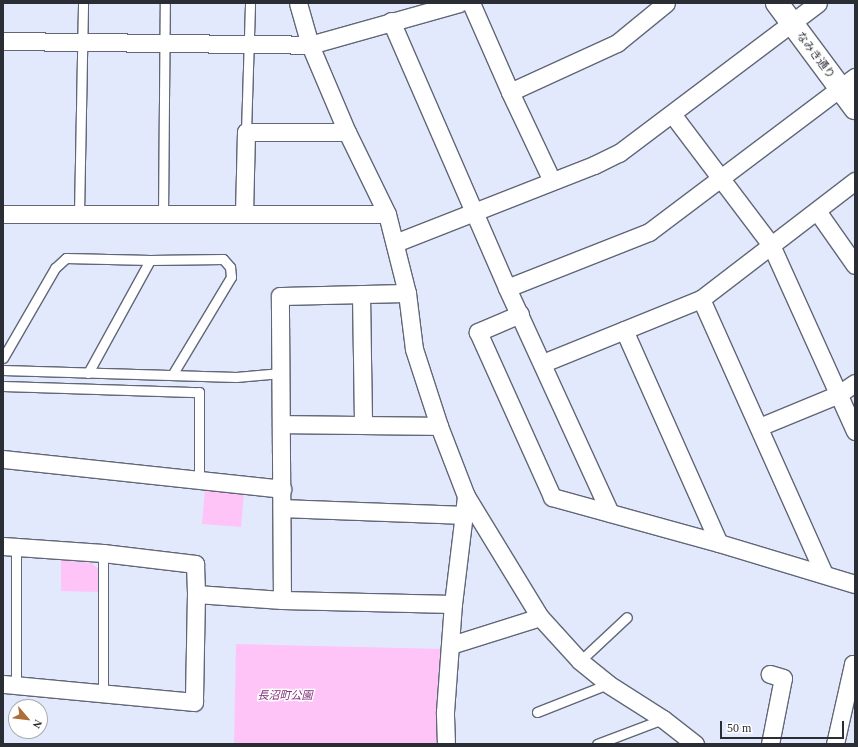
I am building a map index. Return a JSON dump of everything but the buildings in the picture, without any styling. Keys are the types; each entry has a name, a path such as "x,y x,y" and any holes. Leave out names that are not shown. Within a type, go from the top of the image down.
{"street":[{"path":"298,3 310,44 347,132 387,214 406,293 414,349 439,426 466,496 540,617 580,661 608,684 663,719 695,744"},
{"path":"3,41 310,44 459,3"},
{"path":"471,3 510,92 552,181"},
{"path":"510,92 617,43 666,3"},
{"name":"なみき通り","path":"777,3 791,23 848,83 855,108"},
{"path":"395,243 594,165 619,152 672,114 818,3"},
{"path":"391,21 507,288 543,363 610,513"},
{"path":"507,288 649,232 848,83"},
{"path":"672,114 771,245 855,431"},
{"path":"244,214 246,132 347,132"},
{"path":"543,363 701,298 855,181"},
{"path":"817,211 855,265"},
{"path":"3,214 387,214"},
{"path":"282,600 280,296 406,293"},
{"path":"361,294 363,425"},
{"path":"701,298 824,574"},
{"path":"520,314 478,332 552,497 719,543 855,584"},
{"path":"624,330 719,543"},
{"path":"759,427 838,394 855,383"},
{"path":"281,424 439,426"},
{"path":"3,459 282,489"},
{"path":"446,744 445,712 453,604 466,496"},
{"path":"282,508 464,515"},
{"path":"9,546 104,553 195,564 196,594 194,702 10,685"},
{"path":"196,594 282,600 453,604"},
{"path":"451,645 540,617"},
{"path":"835,744 853,664 855,664"},
{"path":"770,674 783,678 770,744"}],"lane":[{"path":"79,214 83,3"},
{"path":"163,214 165,3"},
{"path":"246,132 250,3"},
{"path":"3,358 55,268 66,258 150,260 223,259 230,267 231,277 172,375"},
{"path":"88,373 150,260"},
{"path":"3,370 236,377 281,373"},
{"path":"3,386 199,392 199,480"},
{"path":"9,546 10,685"},
{"path":"103,694 104,553"},
{"path":"580,661 627,617"},
{"path":"537,712 608,684"},
{"path":"597,744 663,719"}],"green space":[{"path":"205,489 244,492 241,527 202,524"},
{"path":"61,560 92,563 98,569 98,592 61,591"},
{"name":"長沼町公園","path":"236,644 443,649 440,744 234,744"}]}
